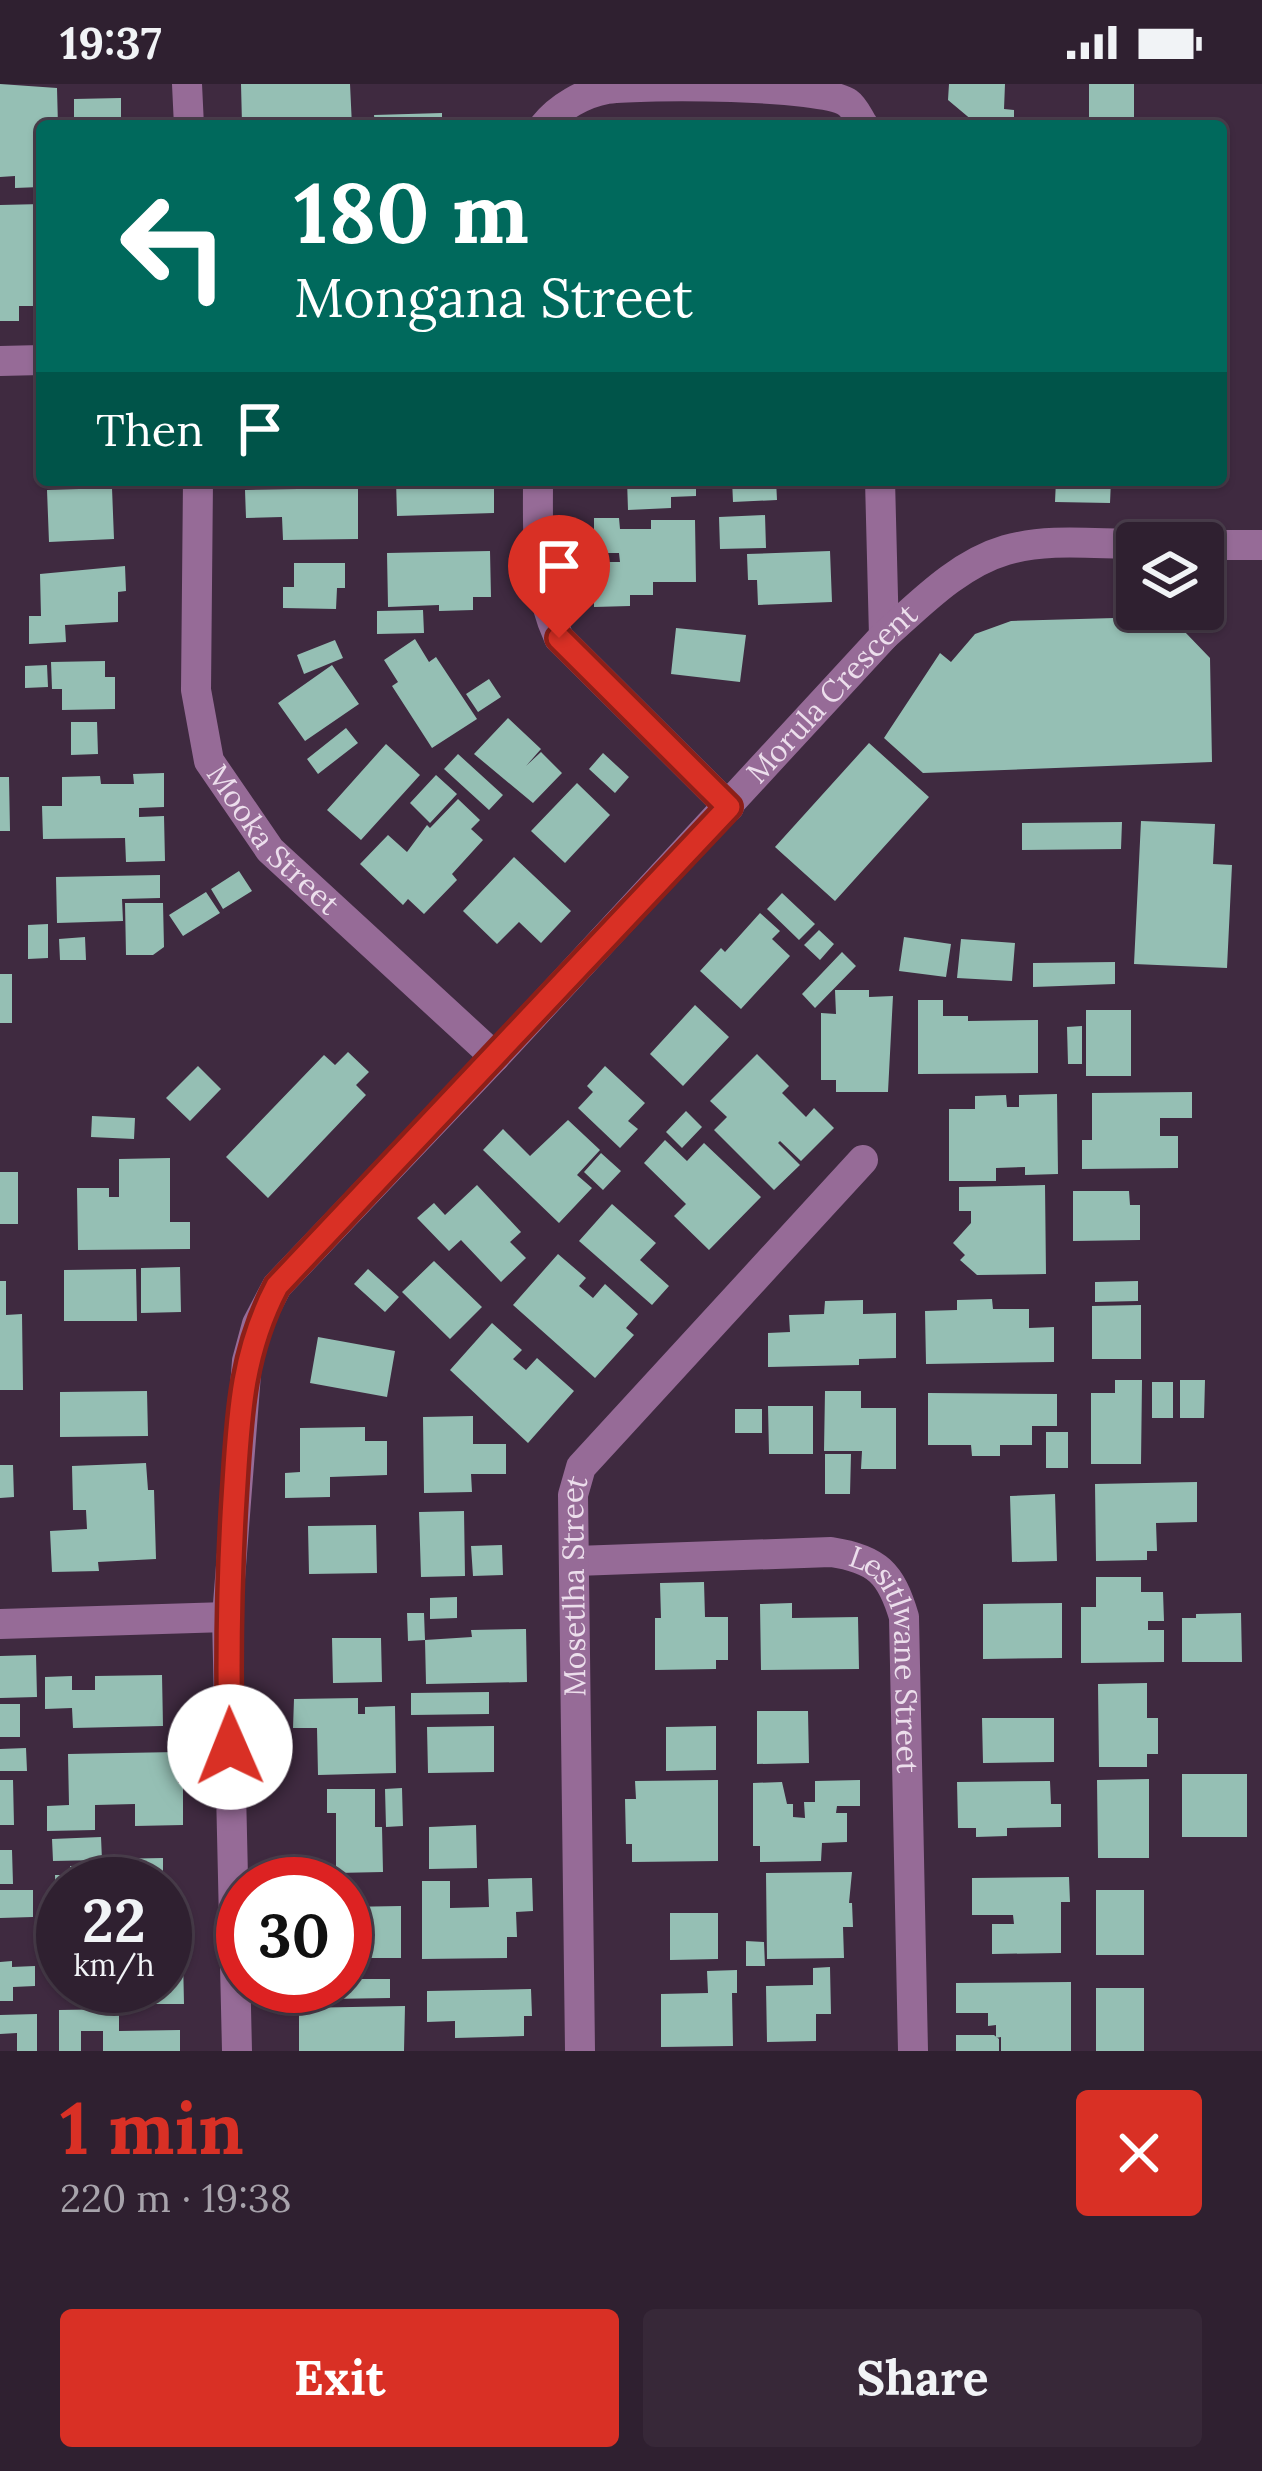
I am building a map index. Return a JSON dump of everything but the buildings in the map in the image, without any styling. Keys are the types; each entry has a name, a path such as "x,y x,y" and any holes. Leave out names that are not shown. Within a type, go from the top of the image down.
{"street":[{"path":"187,84 189,120"},
{"path":"551,120 572,102 606,89 754,88 827,93 850,104 860,120"},
{"path":"0,361 36,360"},
{"name":"Mooka Street","path":"198,486 196,690 209,761 270,850 496,1057"},
{"path":"538,486 539,572 559,638 729,807"},
{"path":"880,486 884,636"},
{"name":"Morula Crescent","path":"237,2051 226,1617 240,1411 257,1324 277,1286 496,1057 884,636 942,586 1004,550 1039,544 1116,544"},
{"path":"1224,544 1262,545"},
{"name":"Mosetlha Street","path":"580,2051 573,1495 581,1467 862,1160"},
{"name":"Lesitlwane Street","path":"576,1561 831,1552 859,1557 882,1571 896,1588 904,1617 913,2051"},
{"path":"0,1624 226,1617"}],"route":[{"path":"230,1747 226,1617 240,1411 257,1324 277,1286 729,807 559,638"}]}
